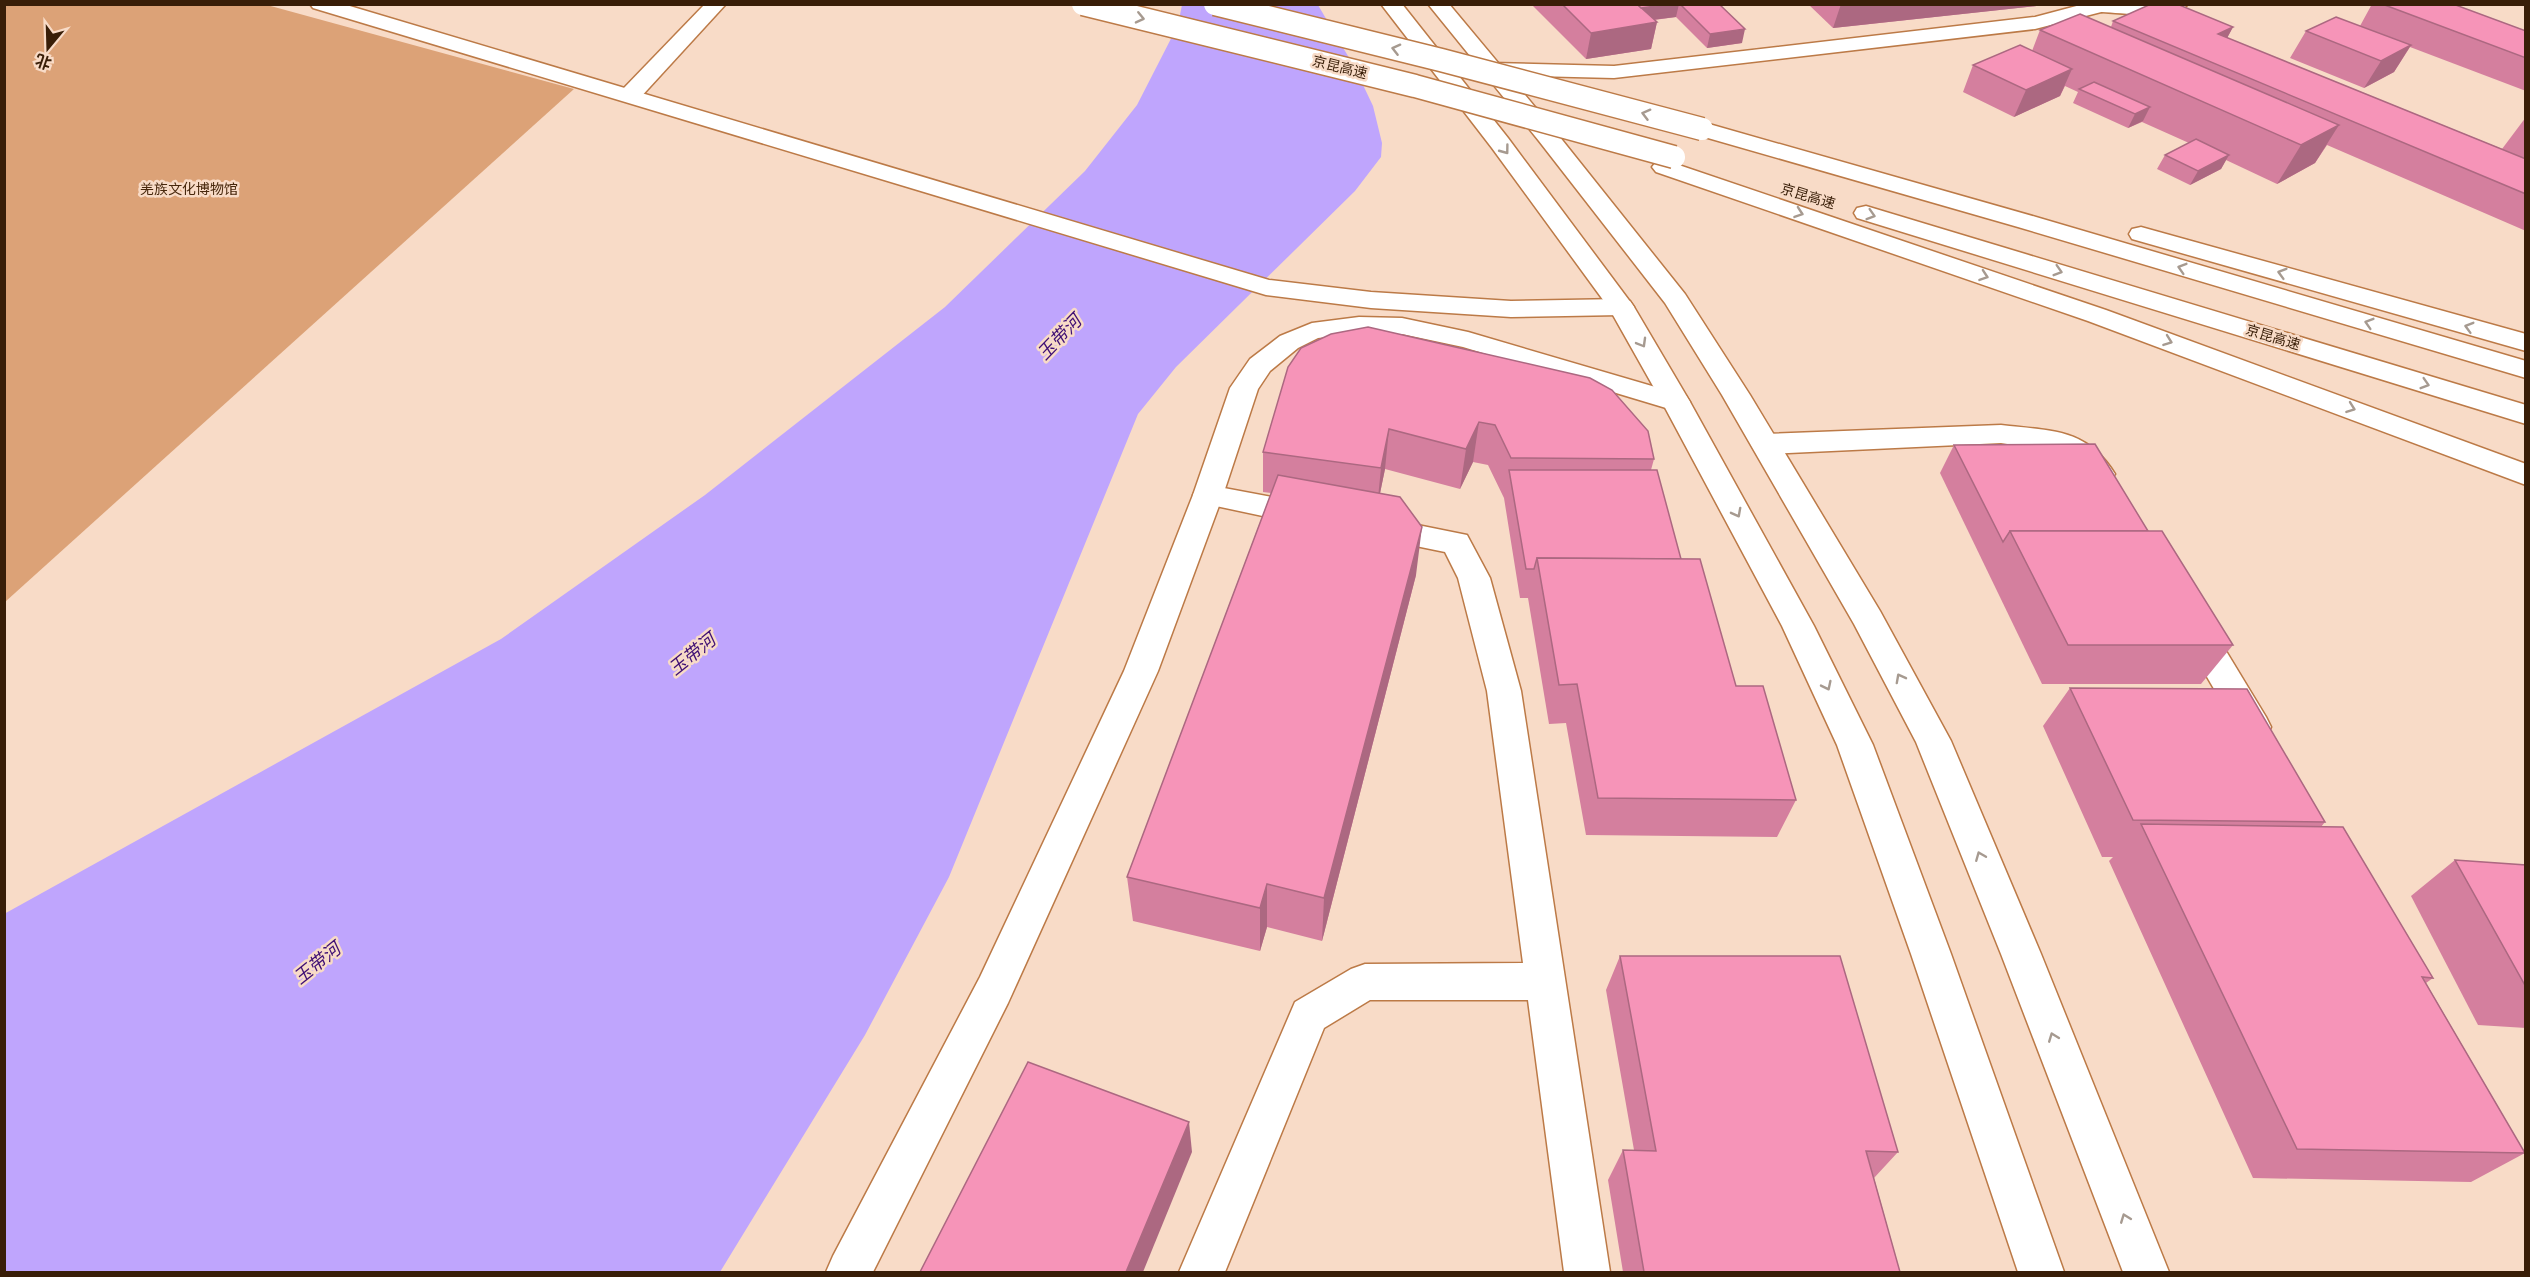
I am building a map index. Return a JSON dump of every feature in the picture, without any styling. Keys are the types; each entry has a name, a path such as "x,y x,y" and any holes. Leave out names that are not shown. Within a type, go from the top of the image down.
{"main road":[{"path":"320,4 1266,287 1371,300 1499,308 1621,307"},
{"path":"630,95 716,4"},
{"name":"京昆高速","path":"1083,4 1373,76 1425,97 2009,256 2526,415"},
{"name":"京昆高速","path":"1215,4 1441,60 1702,129 2038,225 2526,370"},
{"path":"1391,4 1500,144 1621,307 1676,402 1798,626 1855,745 1931,954 2041,1272"},
{"path":"1438,4 1676,300 1766,444 1868,620 1933,741 2021,954 2146,1272"},
{"path":"1491,69 1614,72 2035,23 2100,5 2166,8 2178,4"},
{"path":"1702,129 2181,243 2526,343"},
{"path":"1669,162 2153,336 2409,430 2526,476"},
{"path":"849,1272 1009,958 1141,671 1208,495 1244,388 1260,365 1289,342 1312,332 1359,326 1402,326 1428,330 1676,402"},
{"path":"1766,444 2001,434 2065,444 2080,451 2114,494"},
{"path":"1208,495 1456,543 1474,578 1504,691 1587,1272"},
{"path":"2181,605 2272,756"},
{"path":"1202,1272 1309,1015 1365,982 1545,981"}],"green space":[{"name":"羌族文化博物馆","path":"5,4 267,5 574,89 5,602"}],"water":[{"name":"玉带河","path":"1182,5 1318,5 1355,68 1373,106 1382,143 1381,157 1355,191 1176,367 1138,414 949,877 865,1035 720,1272 5,1272 4,914 501,639 705,495 945,307 1085,171 1137,105 1178,25"}],"building":[{"path":"1562,4 1637,4 1657,22 1591,33"},
{"path":"1637,4 1671,4 1641,8"},
{"path":"1680,4 1719,4 1745,29 1710,34"},
{"path":"2151,4 2177,4 2233,27 2218,34 2526,159 2526,194 2113,21"},
{"path":"2382,4 2453,4 2526,31 2526,58"},
{"path":"2080,14 2339,125 2301,145 2040,30"},
{"path":"2336,17 2411,45 2381,61 2306,31"},
{"path":"2020,45 2072,69 2026,90 1973,65"},
{"path":"2094,82 2150,107 2135,114 2079,89"},
{"path":"2196,139 2229,155 2198,171 2165,155"},
{"path":"1368,327 1590,378 1612,390 1648,431 1654,459 1511,458 1495,425 1479,422 1466,449 1389,429 1381,468 1263,452 1288,367 1301,348 1331,334"},
{"path":"2095,444 2148,531 2010,531 2003,542 1954,445"},
{"path":"1509,470 1657,470 1681,559 1537,558 1534,569 1526,569"},
{"path":"1278,475 1400,497 1422,527 1324,898 1267,884 1260,908 1127,877"},
{"path":"2010,531 2162,531 2233,645 2068,645"},
{"path":"1537,558 1700,559 1736,686 1763,686 1796,800 1598,798 1577,684 1559,685"},
{"path":"2070,688 2247,689 2325,822 2133,820"},
{"path":"2141,824 2343,827 2433,978 2422,977 2525,1153 2297,1149"},
{"path":"2455,860 2526,865 2526,987"},
{"path":"1620,956 1840,956 1898,1152 1866,1151 1900,1272 1644,1272 1623,1150 1656,1151"},
{"path":"1028,1062 1189,1122 1126,1272 920,1272"}]}
